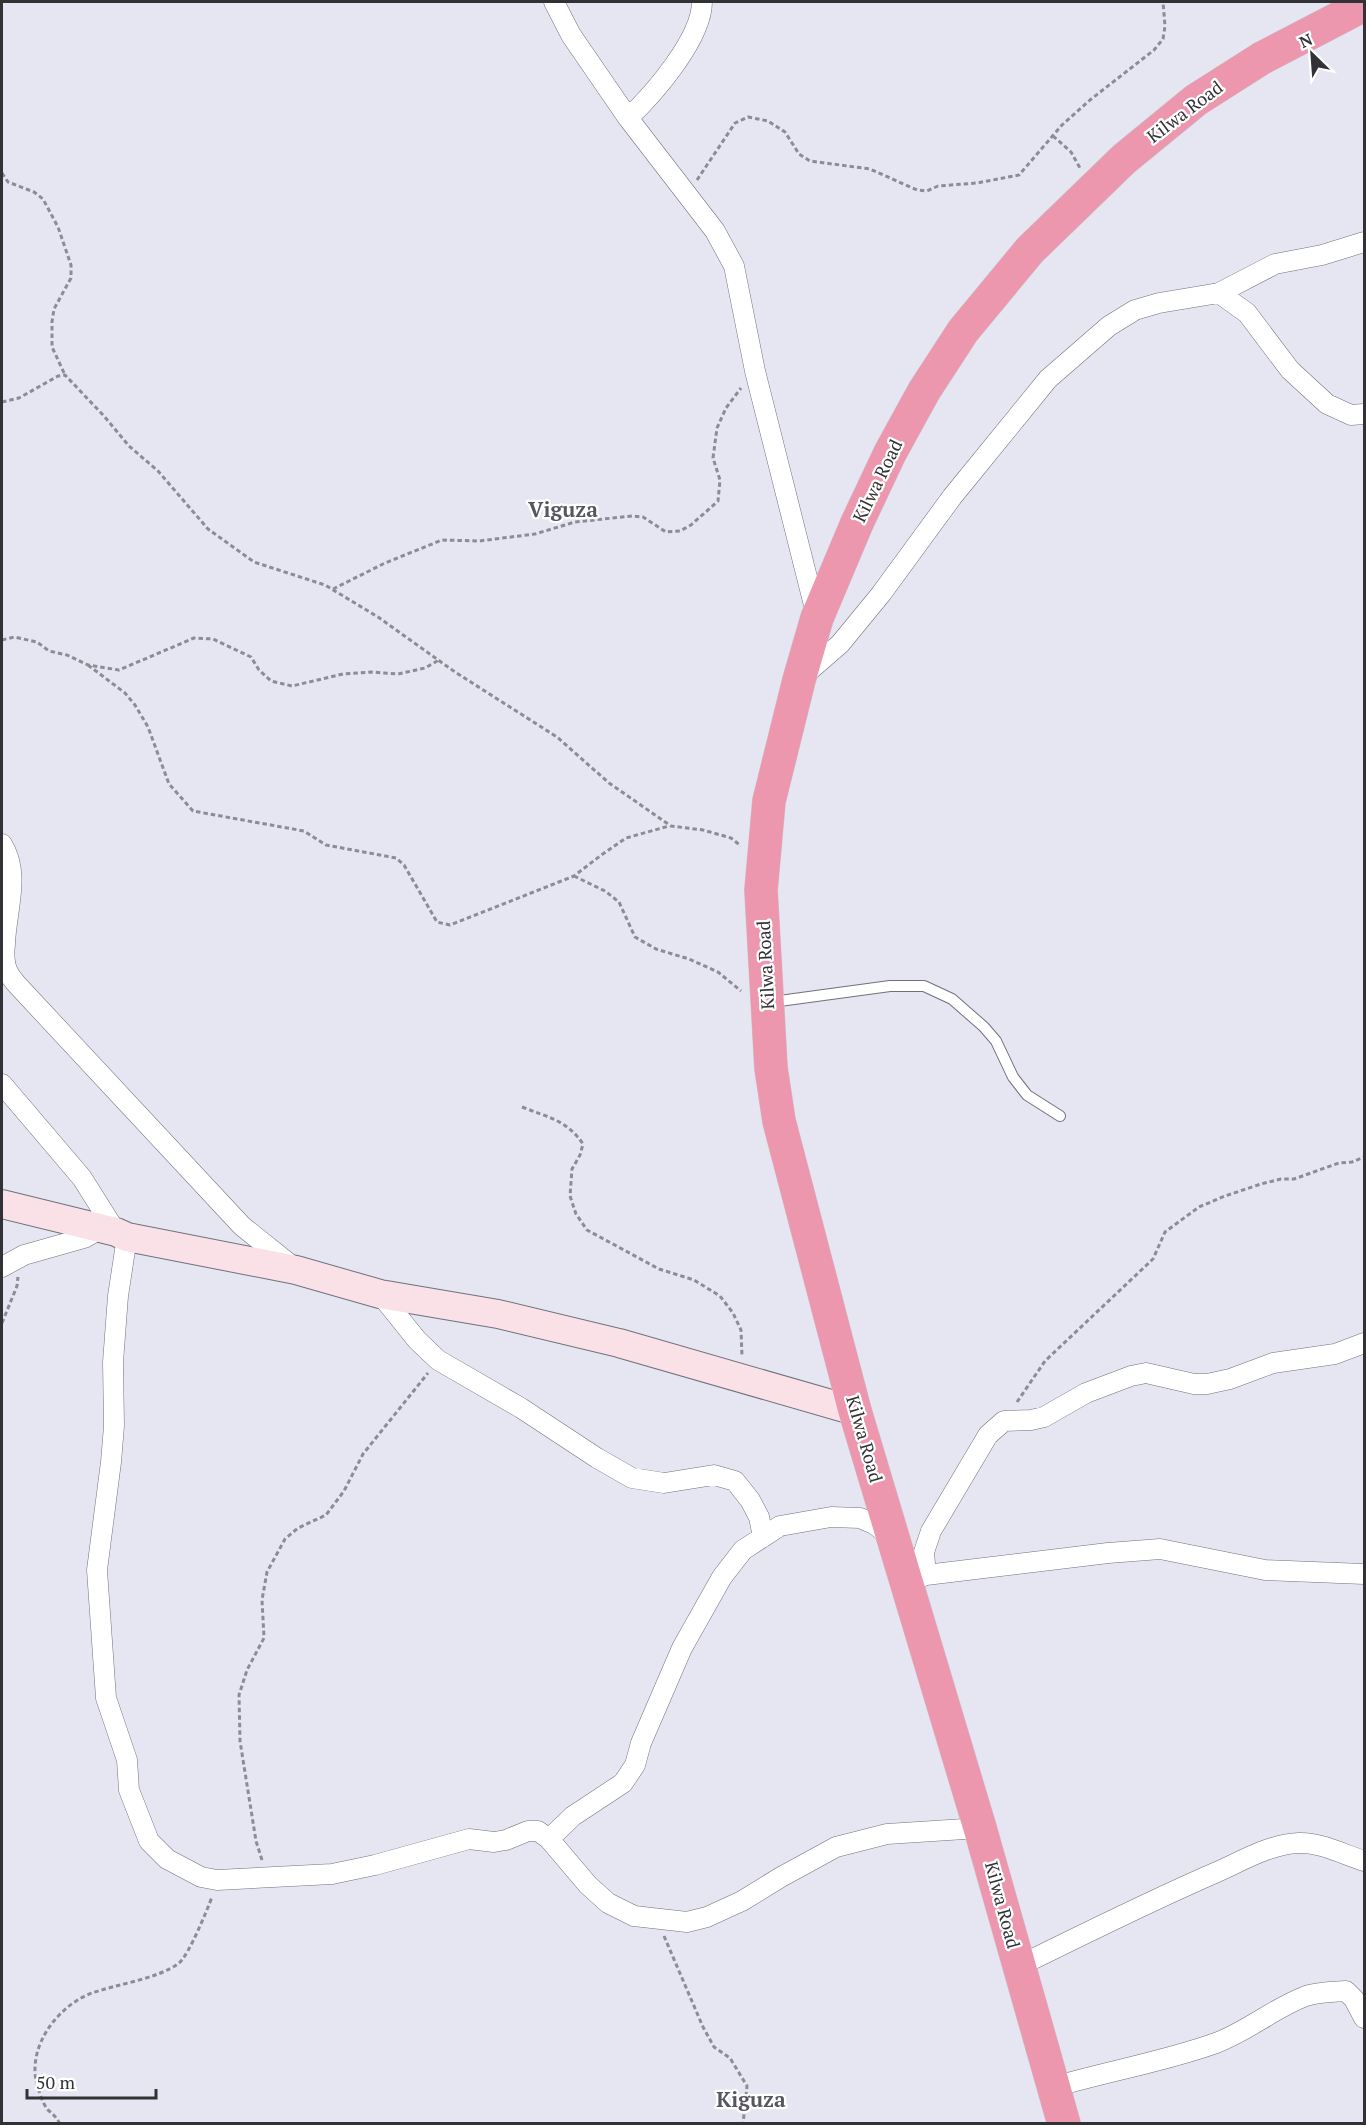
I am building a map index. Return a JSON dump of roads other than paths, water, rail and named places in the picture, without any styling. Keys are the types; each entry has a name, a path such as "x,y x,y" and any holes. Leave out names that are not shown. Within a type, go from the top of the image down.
{"highway":[{"name":"Kilwa Road","path":"1064,2124 980,1828 916,1579 892,1538 855,1411 779,1121 771,1068 761,890 769,801 817,618 890,453 924,391 963,332 1030,250 1124,159 1196,100 1262,58 1360,5"}],"street":[{"path":"554,2 571,35 628,118 715,231 734,266 755,371 817,618"},
{"path":"628,118 649,98 673,67 699,21 702,2"},
{"path":"799,680 840,644 881,594 952,497 1048,379 1109,326 1135,310 1159,303 1219,293 1275,264 1322,255 1365,242"},
{"path":"1219,293 1247,313 1290,370 1327,404 1352,415 1365,414"},
{"path":"2,844 10,861 11,894 4,957 7,971 22,990 242,1226 296,1270"},
{"path":"2,1084 82,1178 114,1233 118,1296 113,1362 114,1426 97,1570 106,1698 127,1760 129,1790 149,1841 167,1859 201,1877 217,1880 332,1874 375,1865 469,1839 494,1842 528,1831 538,1832 549,1839 588,1885 608,1903 634,1916 687,1922 706,1917 742,1901 836,1847 887,1834 980,1828"},
{"path":"2,1204 114,1233 296,1270 380,1294 520,1320 619,1343 855,1411"},
{"path":"2,1267 24,1255 84,1238 114,1233"},
{"path":"380,1294 417,1340 438,1360 521,1407 587,1452 632,1478 664,1483 714,1475 735,1480 759,1517 763,1536"},
{"path":"1365,1343 1335,1354 1273,1363 1230,1380 1207,1384 1194,1384 1146,1372 1086,1393 1044,1417 1004,1421 988,1435 931,1532 916,1579 1108,1553 1160,1549 1265,1570 1365,1574"},
{"path":"549,1839 573,1816 623,1783 635,1765 641,1743 682,1648 722,1577 743,1550 780,1526 831,1517 860,1518 874,1524 892,1538"},
{"path":"1018,1966 1191,1883 1273,1848 1300,1842 1365,1861"},
{"path":"1054,2087 1095,2074 1150,2064 1217,2042 1245,2030 1306,1996 1346,1991 1354,1999 1365,2018"}],"lane":[{"path":"768,1002 890,986 924,986 952,999 984,1028 996,1041 1013,1077 1028,1095 1060,1116"}],"district":[{"name":"Viguza","path":"563,510"},
{"name":"Kiguza","path":"751,2100"}]}
